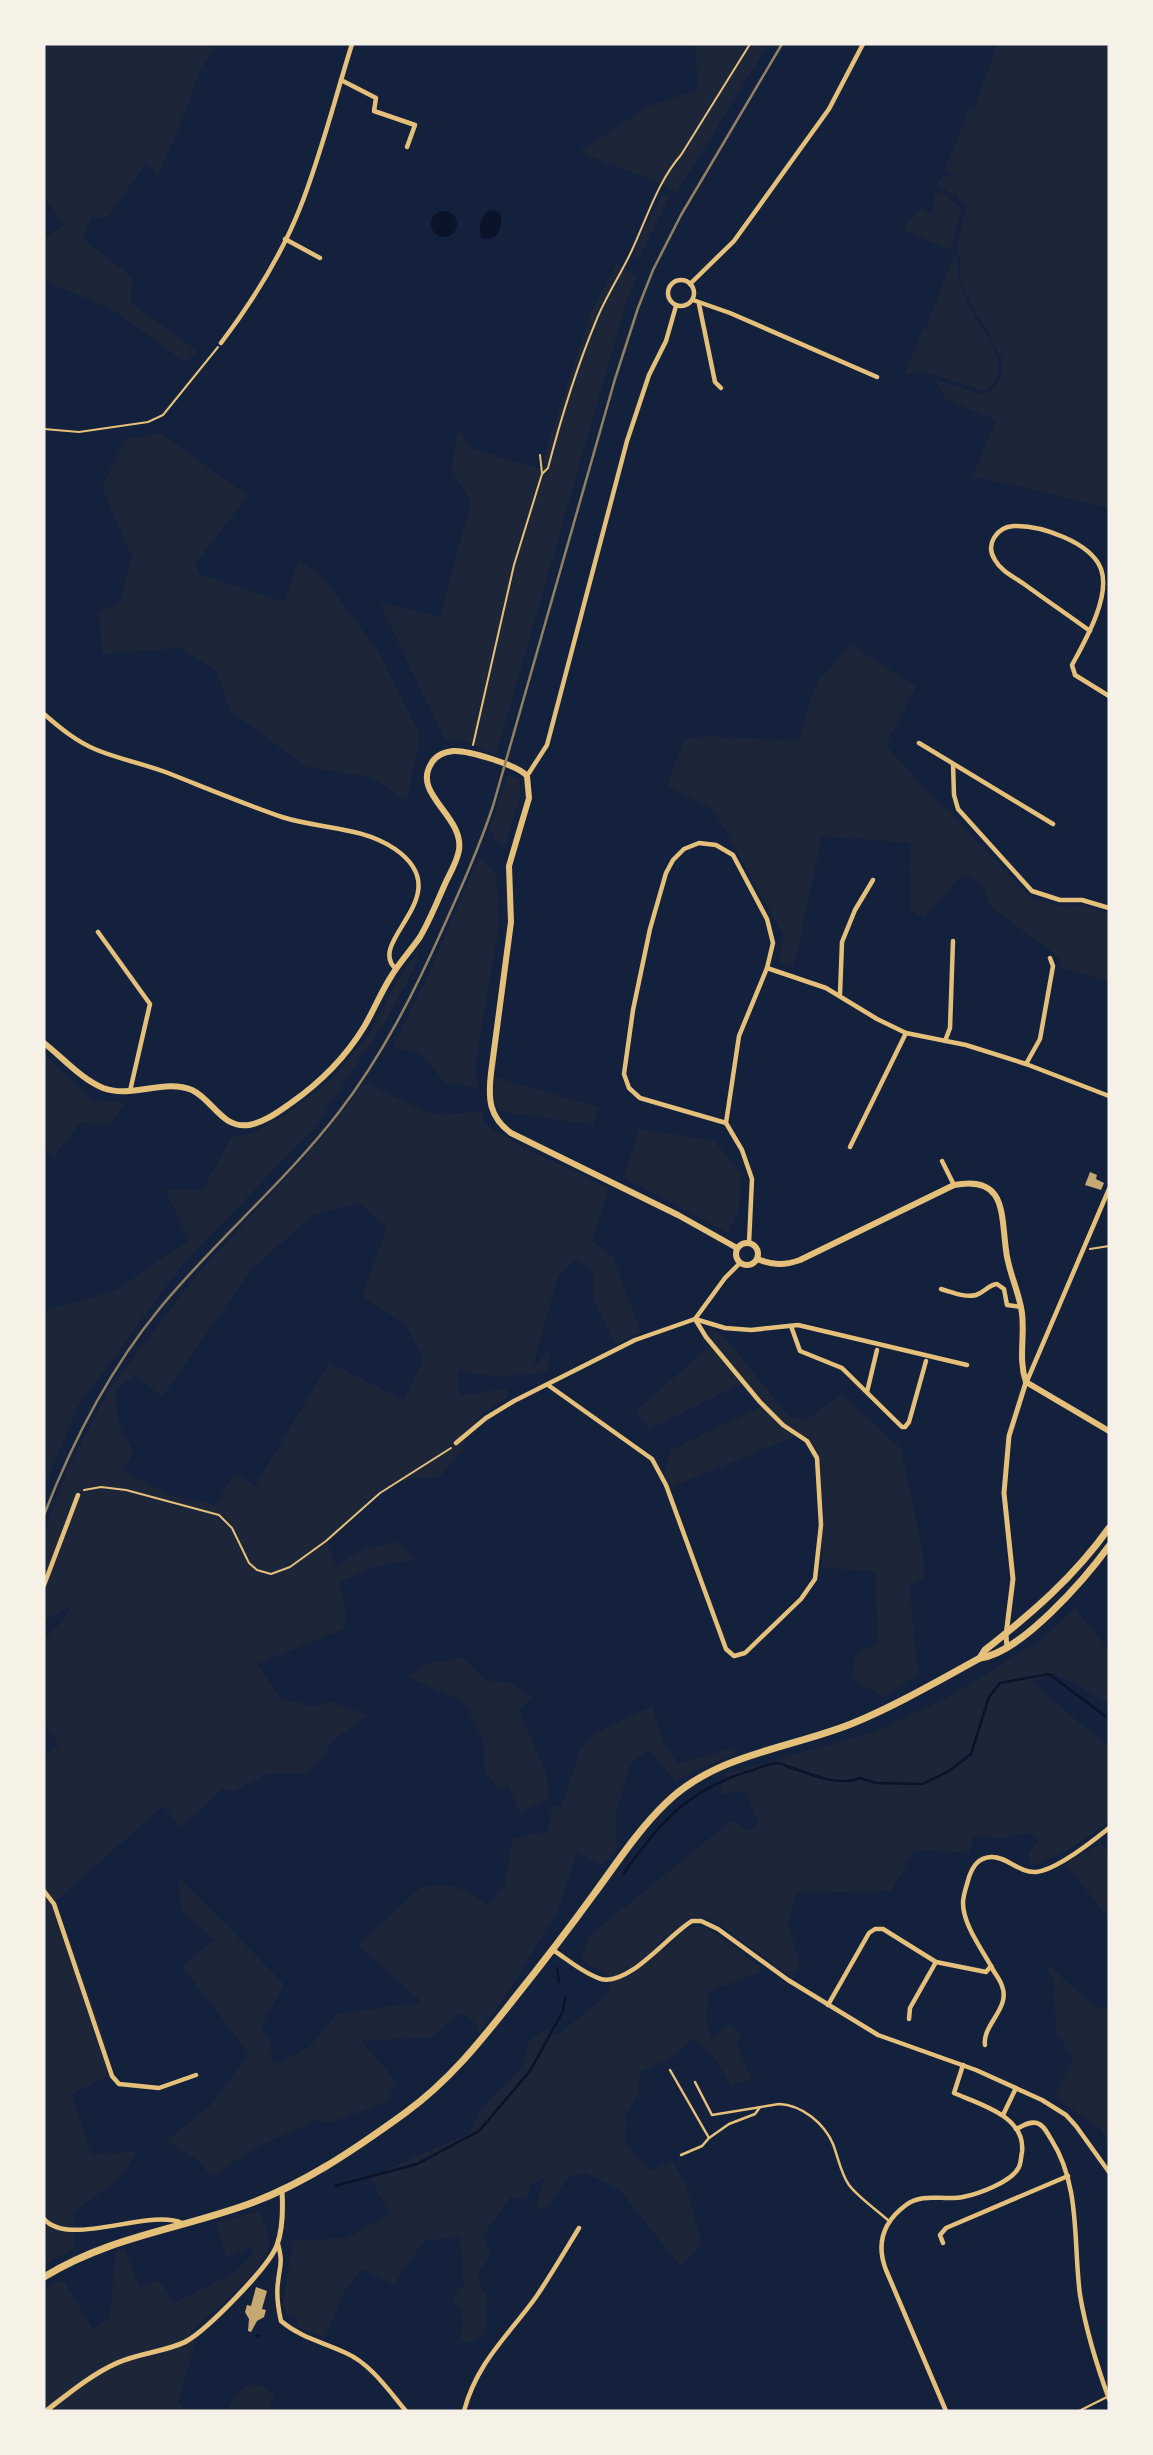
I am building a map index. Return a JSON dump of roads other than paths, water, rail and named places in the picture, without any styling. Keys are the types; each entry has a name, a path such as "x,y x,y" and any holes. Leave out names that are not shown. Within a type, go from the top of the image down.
{"main road":[{"path":"44,1043 104,1089 130,1092 181,1087 197,1093 232,1122 246,1125 264,1120 308,1091 339,1062 364,1027 396,969 428,922 458,853 459,836 429,789 429,768 435,758 443,753 457,751 471,754 518,768 527,776 529,798 513,845 508,872 511,922 488,1097 492,1113 499,1124 511,1133 678,1215 737,1248"},
{"path":"757,1259 784,1265 800,1260 954,1185 984,1185 994,1193 1001,1204 1006,1253 1021,1307 1022,1370 1026,1382 1109,1431"},
{"path":"749,1243 757,1249 757,1259 751,1264 740,1263 736,1256 737,1248 749,1243"},
{"path":"980,1658 985,1650 1006,1635 1070,1578 1109,1528"},
{"path":"44,2277 107,2245 184,2224 282,2191 309,2178 405,2113 446,2080 468,2058 553,1950 642,1827 692,1781 724,1765 850,1724 980,1658 997,1654 1062,1601 1109,1546"}],"street":[{"path":"221,343 271,268 299,210 352,44"},
{"path":"690,284 734,242 829,109 863,44"},
{"path":"341,80 376,98 374,111 415,125 407,147"},
{"path":"285,239 320,258"},
{"path":"721,388 715,382 696,302 694,292 690,284 683,280 671,284 668,296 676,306 683,307 696,302 730,313 877,377"},
{"path":"527,776 547,746 627,441 649,375 666,341 676,306"},
{"path":"1090,631 1001,568 991,550 992,541 998,532 1006,527 1016,526 1057,534 1078,543 1093,555 1101,569 1102,579 1097,615 1090,631 1072,664 1075,675 1109,696"},
{"path":"44,714 77,740 96,750 149,766 284,818 355,832 396,850 412,864 419,881 411,910 389,951 390,961 396,969"},
{"path":"919,743 1053,824"},
{"path":"953,764 954,795 958,809 1032,891 1060,900 1083,900 1109,908"},
{"path":"726,1123 640,1098 629,1088 624,1074 633,1010 650,929 666,873 673,860 684,849 699,843 716,845 733,855 767,919 773,943 767,968 739,1036 726,1123 742,1150 752,1179 749,1243"},
{"path":"840,994 842,942 855,910 873,880"},
{"path":"98,932 150,1004 130,1092"},
{"path":"945,1041 950,1028 953,942"},
{"path":"1026,1064 1040,1039 1053,966 1050,958"},
{"path":"767,968 840,994 877,1019 906,1033 1026,1064 1109,1096"},
{"path":"850,1147 906,1033"},
{"path":"942,1161 954,1185"},
{"path":"1007,1648 1006,1635 1013,1579 1004,1493 1009,1436 1026,1382 1109,1189"},
{"path":"456,1443 492,1414 635,1340 695,1319 725,1278 740,1263"},
{"path":"941,1289 964,1296 976,1295 991,1284 998,1284 1004,1289 1007,1306 1021,1307"},
{"path":"695,1319 725,1328 751,1330 798,1325 967,1365"},
{"path":"548,1385 652,1459 666,1485 726,1649 734,1656 746,1653 801,1599 815,1579 821,1525 817,1458 807,1441 783,1425 760,1402 706,1337 695,1319"},
{"path":"791,1326 800,1351 842,1368 902,1427 909,1422 926,1361"},
{"path":"866,1393 877,1350"},
{"path":"44,1585 78,1495"},
{"path":"985,2045 984,2038 1003,2001 1003,1988 964,1914 962,1901 972,1867 982,1858 995,1857 1024,1870 1036,1872 1086,1846 1109,1828"},
{"path":"44,1891 54,1904 112,2076 119,2084 159,2088 196,2075"},
{"path":"553,1950 600,1979 611,1979 636,1967 683,1926 692,1921 701,1921 718,1928 788,1980 878,2035 963,2065 1042,2100 1066,2115 1087,2139 1109,2172"},
{"path":"828,2005 869,1933 875,1929 883,1929 936,1962 986,1972 991,1966"},
{"path":"909,2019 910,2008 936,1962"},
{"path":"946,2411 881,2257 883,2233 907,2203 924,2197 962,2198 1002,2183 1020,2166 1022,2147 1016,2129 1003,2115 954,2093 963,2065"},
{"path":"1003,2115 1016,2088"},
{"path":"1016,2129 1028,2123 1043,2126 1061,2154 1074,2202 1076,2261 1081,2298 1095,2356 1109,2398"},
{"path":"943,2244 940,2235 946,2228 1068,2176"},
{"path":"46,2411 118,2362 184,2342 199,2332 256,2278 268,2262 278,2244 283,2210 282,2191"},
{"path":"44,2220 63,2229 119,2226 163,2217 184,2224"},
{"path":"464,2411 475,2379 514,2322 535,2298 579,2228"},
{"path":"278,2244 282,2261 277,2302 281,2321 292,2330 348,2353 365,2365 406,2411"}],"lane":[{"path":"670,2070 709,2138"},
{"path":"695,2082 712,2115 789,2105 802,2110 832,2142 849,2184 890,2221"},
{"path":"681,2155 702,2146 729,2124 755,2114 760,2107"},
{"path":"1079,2411 1109,2398"}],"waterway":[{"path":"624,1873 662,1824 690,1800 725,1780 766,1765 779,1763 835,1781 860,1778 876,1783 923,1784 949,1771 971,1754 989,1697 1000,1683 1049,1674 1109,1719"},
{"path":"557,1968 559,1982"},
{"path":"335,2186 417,2164 479,2131 530,2071 563,2011 565,1998"}],"railway":[{"path":"44,1515 80,1433 124,1356 182,1283 296,1163 339,1112 369,1069 409,1000 463,883 493,806 615,379 638,308 653,270 681,215 782,44"}]}
